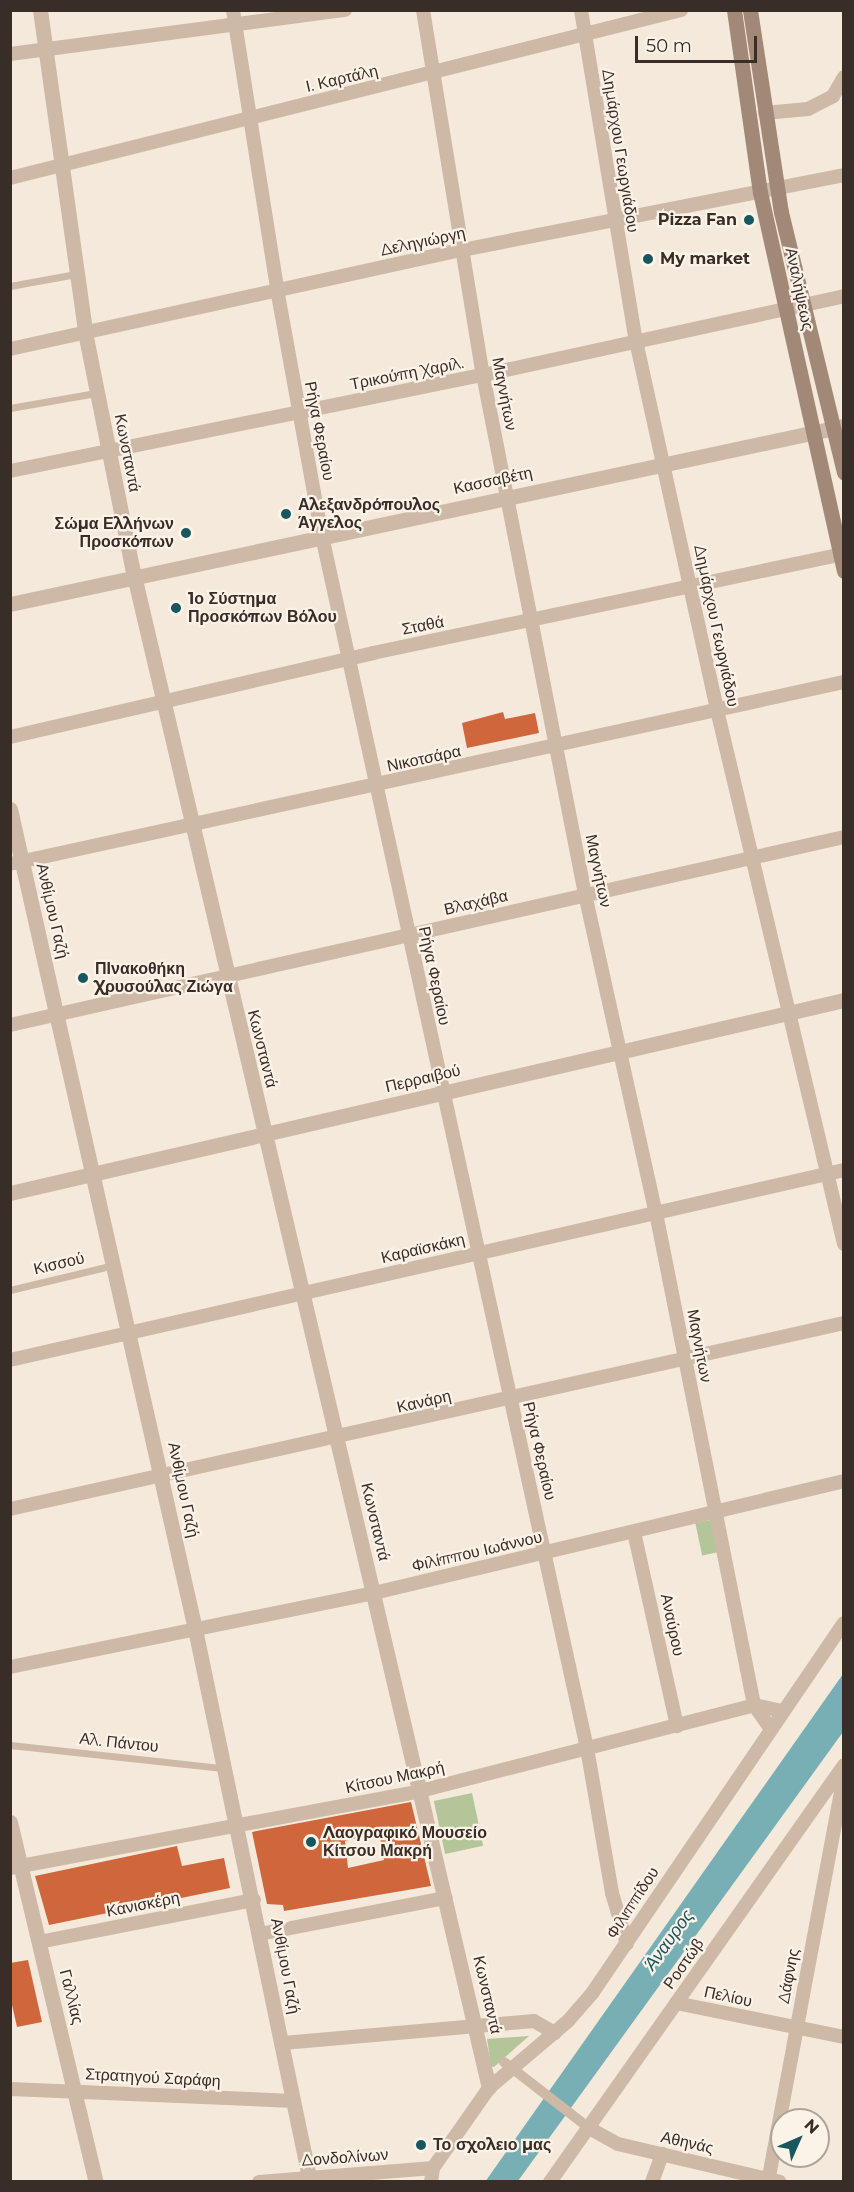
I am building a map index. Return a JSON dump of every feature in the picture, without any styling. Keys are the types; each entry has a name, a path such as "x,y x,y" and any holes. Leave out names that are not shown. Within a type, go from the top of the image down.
{"main road":[{"name":"Αναλήψεως","path":"734,10 760,192 811,432 842,555 843,571"},
{"name":"Αναλήψεως","path":"750,10 777,189 803,305 838,427 843,473"}],"street":[{"name":"Κωνσταντά","path":"40,10 85,332 134,577 189,824 374,1593 489,2088"},
{"name":"Ρήγα Φεραίου","path":"233,10 277,289 322,536 441,1093 588,1748 612,1893 627,1944"},
{"path":"10,54 345,10"},
{"name":"Μαγνήτων","path":"423,10 483,375 585,894 656,1213 754,1705 771,1729"},
{"name":"Δημάρχου Γεωργιάδου","path":"581,10 614,221 636,341 717,710 843,1244"},
{"name":"Ι. Καρτάλη","path":"10,178 681,10"},
{"path":"765,113 808,109 833,96 843,77"},
{"name":"Δεληγιώργη","path":"10,349 462,250 843,175"},
{"name":"Τρικούπη Χαριλ.","path":"10,471 483,375 843,296"},
{"name":"Κασσαβέτη","path":"10,604 838,427"},
{"name":"Σταθά","path":"10,737 349,658 842,555"},
{"name":"Νικοτσάρα","path":"16,863 556,747 843,682"},
{"name":"Ανθίμου Γαζή","path":"10,809 16,863 57,1015 195,1629 254,1900 309,2180"},
{"name":"Βλαχάβα","path":"10,1025 843,837"},
{"name":"Περραιβού","path":"10,1193 843,1000"},
{"name":"Καραϊσκάκη","path":"10,1360 843,1170"},
{"name":"Κανάρη","path":"10,1509 686,1361 843,1323"},
{"name":"Φιλίππου Ιωάννου","path":"10,1667 374,1593 843,1481"},
{"name":"Αναύρου","path":"634,1532 676,1726"},
{"name":"Φιλιππίδου","path":"420,2181 432,2175 507,2064 555,2033 593,1992 843,1623"},
{"name":"Κίτσου Μακρή","path":"16,1867 420,1791 754,1705 783,1711"},
{"name":"Ροστώβ","path":"550,2181 843,1765"},
{"name":"Δάφνης","path":"772,2181 797,2028 843,1777"},
{"name":"Γαλλίας","path":"10,1822 16,1867 39,1942 96,2181"},
{"path":"261,1934 446,1898"},
{"name":"Κανισκέρη","path":"39,1942 254,1900"},
{"name":"Πελίου","path":"676,2003 843,2037"},
{"path":"283,2043 475,2024 534,2021 555,2033"},
{"path":"507,2064 589,2128"},
{"name":"Στρατηγού Σαράφη","path":"10,2089 294,2101"},
{"name":"Αθηνάς","path":"589,2128 609,2141 772,2181"},
{"path":"652,2181 662,2154"},
{"name":"Δονδολίνων","path":"259,2181 432,2175"}],"lane":[{"path":"10,286 76,274"},
{"path":"10,408 96,393"},
{"name":"Κισσού","path":"10,1290 114,1265"},
{"name":"Αλ. Πάντου","path":"10,1745 225,1768"}],"green space":[{"path":"711,1520 718,1552 702,1556 695,1523"},
{"path":"472,1793 483,1846 445,1854 434,1801"},
{"path":"529,2036 494,2067 491,2066 487,2039"}],"water":[{"name":"Άναυρος","path":"843,1674 843,1732 518,2181 485,2182"}],"building":[{"path":"503,712 505,719 535,713 539,733 467,748 462,723"},
{"path":"411,1802 431,1886 284,1911 283,1905 267,1904 252,1832","holes":["379,1832 384,1860 348,1868 345,1841"]},
{"path":"177,1846 182,1866 224,1858 230,1888 49,1925 35,1876"},
{"path":"28,1960 42,2022 17,2027 10,1996 10,1963"}],"place":[{"name":"Pizza Fan","path":"749,220"},
{"name":"My market","path":"648,259"},
{"name":"Αλεξανδρόπουλος Άγγελος","path":"286,514"},
{"name":"Σώμα Ελλήνων Προσκόπων","path":"186,533"},
{"name":"1ο Σύστημα Προσκόπων Βόλου","path":"176,608"},
{"name":"ΠΙνακοθήκη Χρυσούλας Ζιώγα","path":"83,978"},
{"name":"Λαογραφικό Μουσείο Κίτσου Μακρή","path":"311,1842"},
{"name":"Το σχολειο μας","path":"421,2145"}]}
